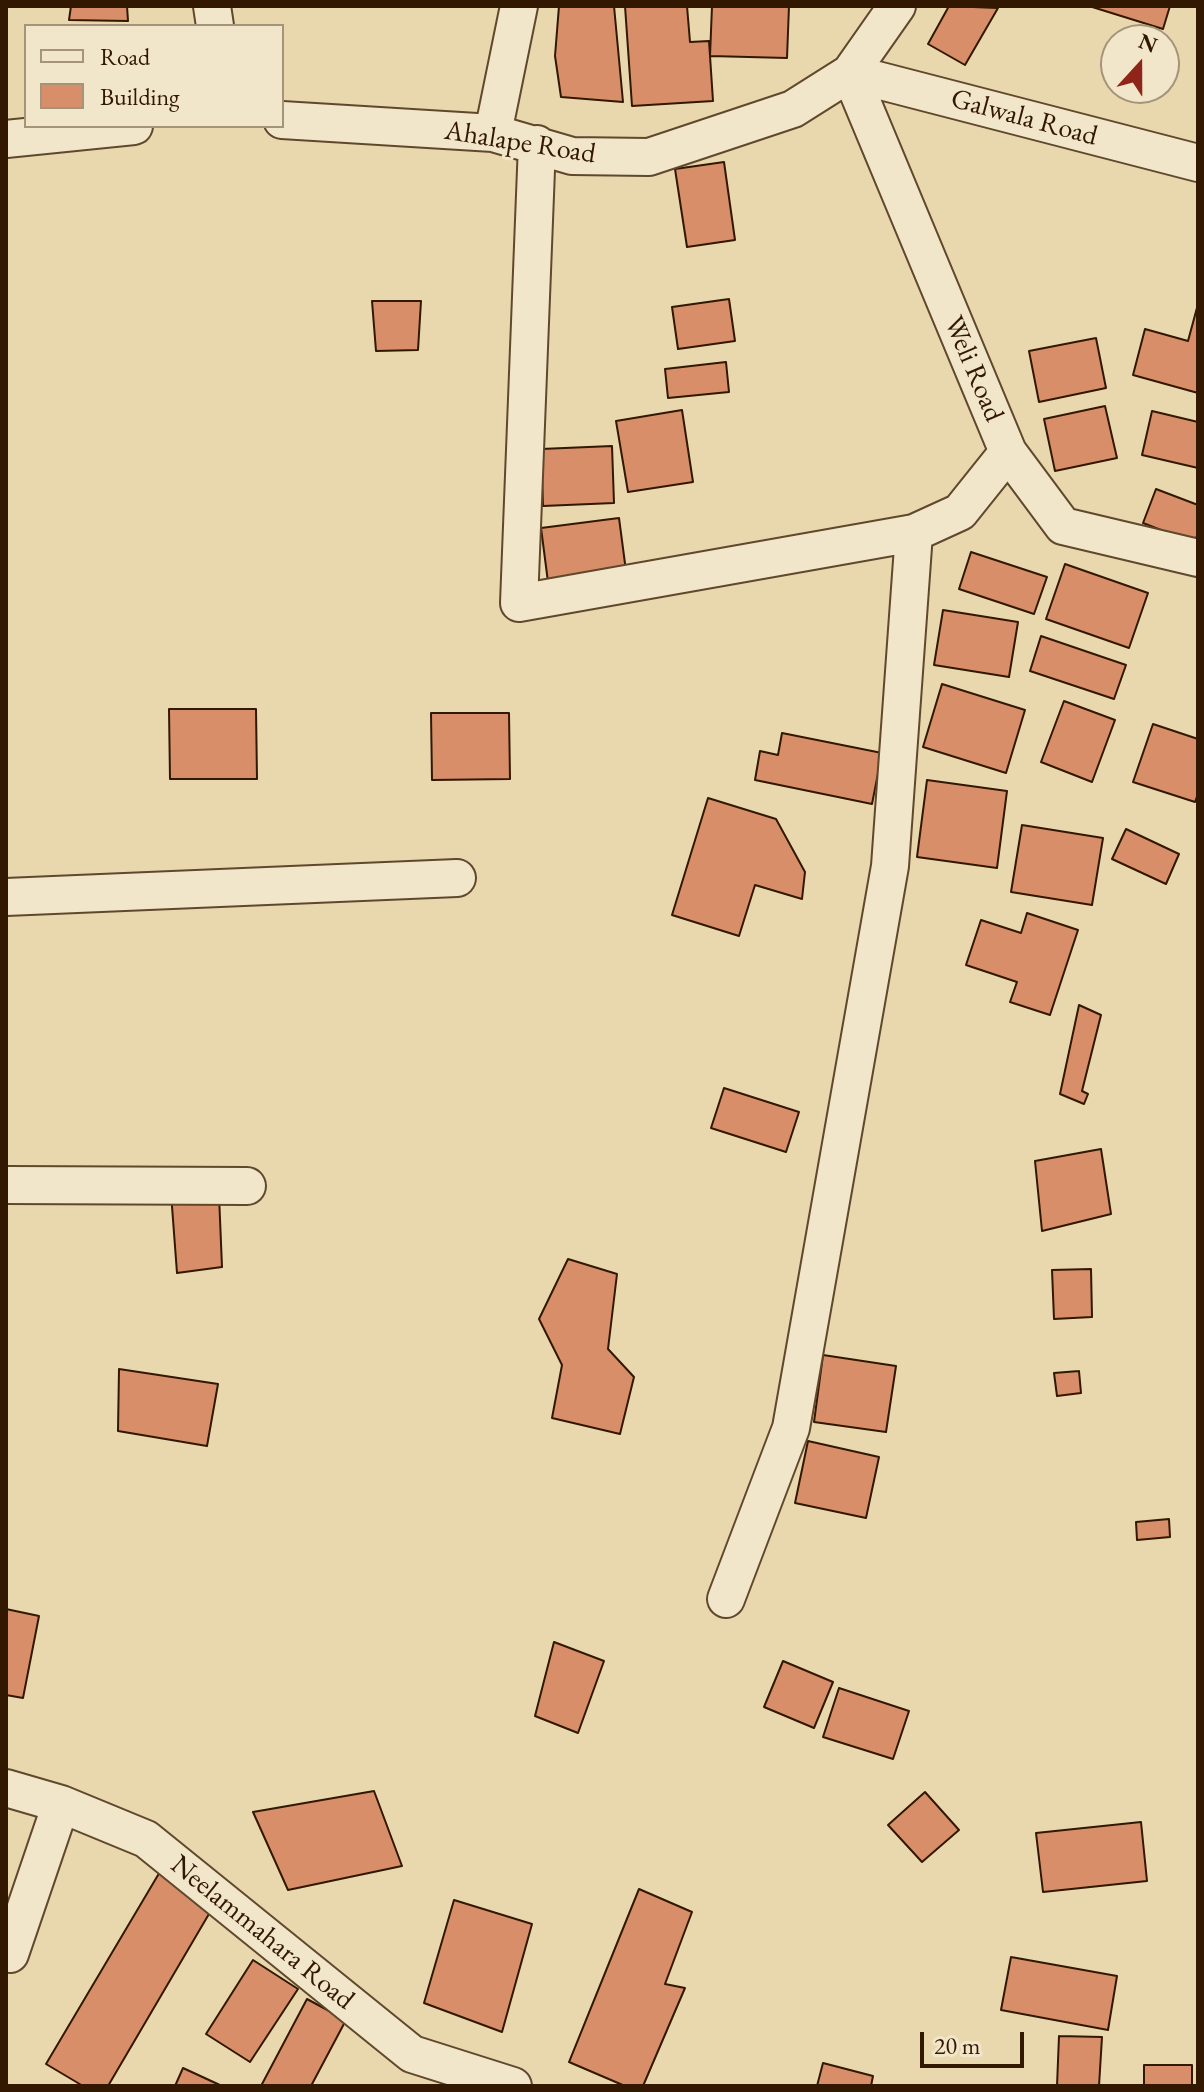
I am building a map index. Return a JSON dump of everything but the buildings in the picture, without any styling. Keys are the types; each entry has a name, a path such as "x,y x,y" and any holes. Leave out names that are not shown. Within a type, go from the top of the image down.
{"street":[{"path":"493,133 519,6"},
{"name":"Ahalape Road","path":"284,120 493,133 572,156 649,157 793,109 850,73 897,6"},
{"name":"Galwala Road","path":"850,73 1198,163"},
{"name":"Weli Road","path":"850,73 1008,452 1063,526 1198,558"},
{"path":"6,139 114,128"},
{"path":"537,144 519,603 914,533 960,512 1008,452"},
{"path":"726,1599 791,1428 797,1397 890,866 914,533"},
{"path":"6,897 457,878"},
{"path":"6,1185 247,1186"},
{"name":"Neelammahara Road","path":"6,1788 61,1804 146,1839 412,2054 513,2086"},
{"path":"10,1954 61,1804"}]}
